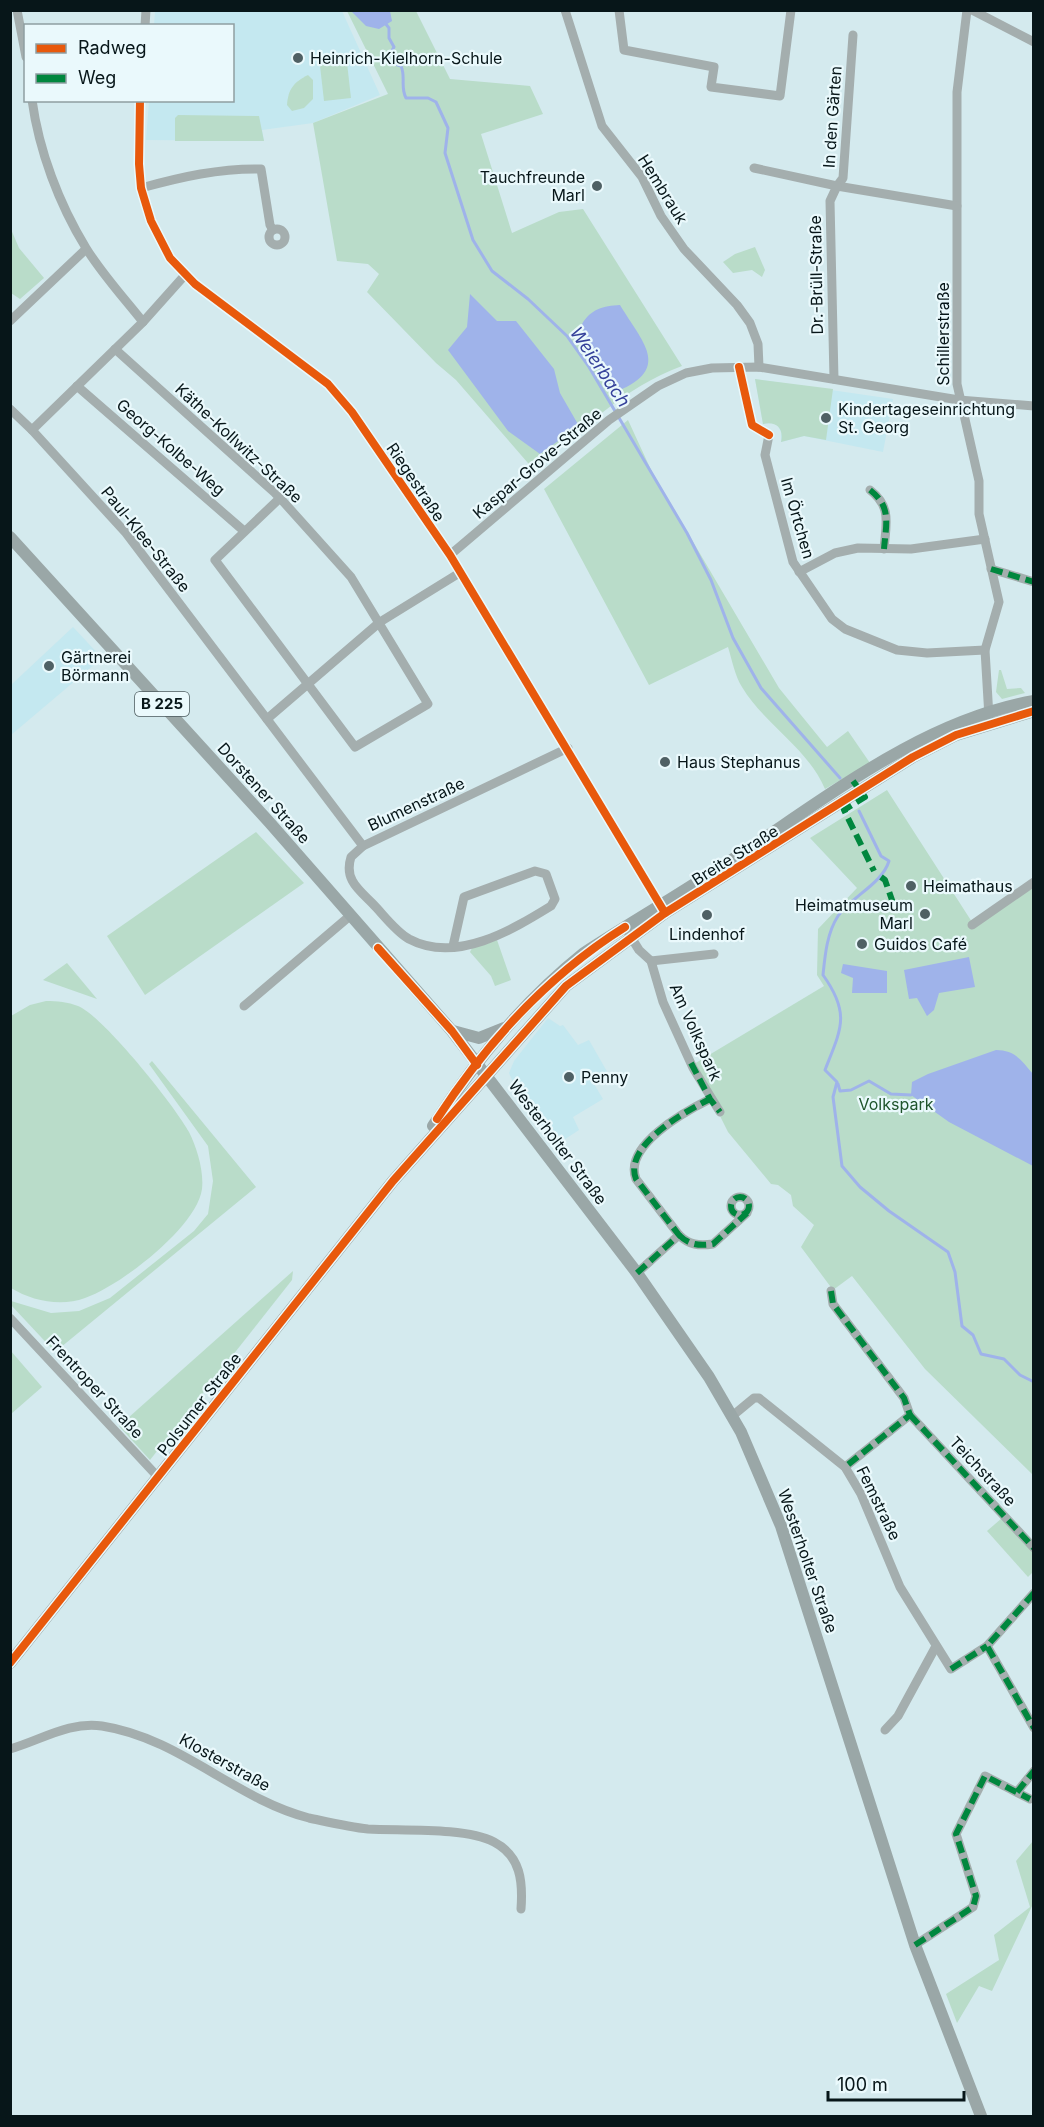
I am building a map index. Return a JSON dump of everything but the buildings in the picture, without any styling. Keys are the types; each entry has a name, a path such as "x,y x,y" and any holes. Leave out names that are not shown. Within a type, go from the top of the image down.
{"main road":[{"name":"Dorstener Straße","path":"10,537 351,915 452,1031 487,1076"},
{"name":"Breite Straße","path":"487,1076 538,1015 566,986 628,932 662,909 913,757 989,717 1034,701"},
{"name":"Breite Straße","path":"989,717 1034,711"},
{"name":"Breite Straße","path":"477,1065 508,1026 557,975 584,953 628,932"},
{"path":"452,1031 479,1038 508,1026"},
{"name":"Polsumer Straße","path":"409,1162 450,1099 477,1065"},
{"name":"Polsumer Straße","path":"10,1663 409,1162 487,1076"},
{"name":"Westerholter Straße","path":"487,1076 688,1344 758,1468 787,1542 915,1945 981,2116"}],"street":[{"path":"17,10 24,47"},
{"name":"Hembrauk","path":"565,10 602,126 642,177 661,216 684,249 750,323 758,344 759,367"},
{"path":"619,10 624,50 714,67 711,87 780,96 791,10"},
{"name":"Schillerstraße","path":"967,10 957,92 959,400 979,481 979,514 999,602 985,650 989,717"},
{"path":"972,10 1034,42"},
{"name":"In den Gärten","path":"853,35 843,178 837,186 957,206"},
{"path":"32,102 38,139 52,176 86,249 143,322"},
{"name":"Riegestraße","path":"140,102 141,188 159,238 170,258 186,275 328,384 352,412 450,555 568,748 662,909"},
{"path":"141,188 189,174 237,168 261,169 270,225 273,230"},
{"path":"754,168 837,186"},
{"name":"Dr.-Brüll-Straße","path":"834,378 830,201 837,186"},
{"path":"10,321 86,249"},
{"path":"32,430 143,322 186,275"},
{"path":"10,307 19,313"},
{"name":"Käthe-Kollwitz-Straße","path":"115,349 280,498 351,577 428,704 355,747 308,682"},
{"name":"Kaspar-Grove-Straße","path":"450,555 609,420 658,386 686,373 712,369 759,367 959,400 1034,406"},
{"name":"Georg-Kolbe-Weg","path":"77,386 244,531"},
{"name":"Paul-Klee-Straße","path":"10,409 126,533 363,846"},
{"name":"Im Örtchen","path":"769,435 765,455 793,562 832,619 845,629 897,650 927,653 985,650"},
{"path":"870,490 881,499 886,514 884,549"},
{"path":"280,498 215,560 308,682"},
{"path":"800,572 835,553 858,548 939,547 985,539"},
{"path":"991,569 1034,582"},
{"path":"267,719 380,622 461,573"},
{"name":"Blumenstraße","path":"453,946 464,897 535,871 546,874 555,899 551,906 499,936 477,944 453,946 421,944 407,938 357,888 350,878 351,857 363,846 568,748"},
{"path":"972,925 1034,882"},
{"path":"244,1006 351,915"},
{"name":"Am Volkspark","path":"628,932 639,950 651,961 663,1002 710,1099 720,1112"},
{"name":"Am Volkspark","path":"651,961 714,954"},
{"path":"710,1099 657,1132 633,1162 636,1179 686,1242 713,1244 747,1214"},
{"path":"637,1273 679,1234"},
{"name":"Teichstraße","path":"831,1291 832,1304 904,1398 910,1415 1034,1548"},
{"name":"Frentroper Straße","path":"10,1318 158,1477"},
{"name":"Femstraße","path":"731,1417 754,1398 759,1398 845,1467 861,1494 900,1587 935,1648 951,1669 987,1646"},
{"path":"845,1467 910,1415"},
{"path":"1034,1593 987,1646 1034,1728"},
{"path":"885,1730 897,1716 935,1648"},
{"name":"Klosterstraße","path":"10,1749 73,1728 99,1726 118,1729 152,1739 190,1757 246,1792 308,1817 364,1829 470,1835 483,1838 504,1849 518,1868 522,1883 521,1909"},
{"path":"1017,1792 1034,1771"},
{"path":"915,1945 973,1907 976,1896 956,1834 985,1776 1029,1800"}],"shaded area":[{"name":"Heinrich-Kielhorn-Schule","path":"155,11 342,11 380,95 313,123 262,130 264,141 146,140 149,102 234,102 234,24 154,24"},
{"name":"Kindertageseinrichtung St. Georg","path":"755,379 893,399 883,452 804,436 781,442 781,432 778,426 773,423 763,424"},
{"path":"73,627 102,658 11,735 11,685"},
{"path":"548,1018 560,1026 563,1025 578,1045 589,1040 609,1075 594,1084 603,1099 573,1117 579,1130 556,1145 518,1094 509,1073 514,1061"}],"green space":[{"path":"347,11 416,11 450,79 530,86 543,114 481,134 512,233 559,212 583,209 682,366 661,375 622,398 534,470 456,380 436,363 367,292 379,274 368,264 337,261 313,123 388,94"},
{"path":"346,54 351,98 324,101 319,57"},
{"path":"308,75 313,80 313,99 304,108 292,111 287,105 290,90 295,83"},
{"path":"178,115 259,116 264,141 175,141 175,118"},
{"path":"10,227 19,248 44,278 20,299 11,293"},
{"path":"755,247 765,270 762,277 752,270 733,273 723,262 735,254"},
{"path":"755,379 833,389 826,440 804,436 781,442 781,433 776,425 763,424"},
{"path":"628,420 652,472 779,688 827,747 848,731 870,763 825,789 808,761 762,713 742,687 728,647 649,685 544,489"},
{"path":"999,670 1001,670 1007,689 1021,688 1025,693 1002,699 996,692"},
{"name":"Volkspark","path":"887,790 972,922 1033,884 1033,1475 925,1369 852,1276 833,1290 801,1247 814,1225 793,1206 791,1195 778,1185 771,1184 728,1132 694,1064 824,986 817,975 818,929 857,888 810,838"},
{"path":"256,832 304,883 145,995 107,936"},
{"path":"497,940 511,980 495,986 491,976 470,952 472,948"},
{"path":"67,963 97,999 43,980"},
{"path":"46,1001 78,1006 104,1026 120,1043 154,1083 189,1132 197,1152 202,1175 202,1189 197,1204 187,1220 155,1253 100,1291 76,1301 66,1302 37,1299 11,1288 11,1016 30,1005"},
{"path":"152,1061 256,1187 55,1352 11,1305 11,1301 51,1313 79,1311 110,1298 194,1231 208,1214 213,1181 208,1146 149,1064"},
{"path":"293,1271 292,1280 150,1460 119,1426"},
{"path":"10,1350 42,1387 11,1414 10,1414"},
{"path":"1002,1518 1033,1552 1033,1572 1028,1577 987,1531"},
{"path":"1033,1841 1033,1904 992,1991 979,1986 957,2023 946,1994 999,1960 994,1935 1030,1907 1016,1861"}],"water":[{"path":"351,11 390,11 392,21 379,29 366,26"},
{"path":"470,294 497,321 516,321 554,369 560,393 579,426 540,454 508,431 448,350 467,327"},
{"path":"620,305 643,342 648,353 648,363 644,373 618,391 605,378 594,361 582,324 598,309"},
{"path":"969,957 975,987 939,993 934,1010 927,1016 917,998 909,999 904,970"},
{"path":"843,964 887,971 887,993 852,993 853,978 841,973"},
{"path":"996,1050 1013,1054 1033,1074 1033,1166 949,1122 911,1095 912,1082"}],"waterway":[{"name":"Weierbach","path":"385,23 389,28 389,38 394,47 386,61 401,66 406,98 428,98 436,102 448,128 445,153 473,240 492,271 528,299 567,336 589,367 687,533 711,580 733,638 761,688 840,778"},
{"name":"Weierbach","path":"859,811 881,856 889,861 880,876 838,916 831,930 826,952 823,975 837,1001 840,1022 839,1032 825,1070 837,1082 833,1097 842,1166 860,1187 889,1211 948,1252 955,1272 962,1326 973,1335 981,1354 1004,1359 1020,1375 1034,1382"},
{"path":"838,1084 840,1091 851,1090 869,1081 891,1094 911,1095"}],"marked path":[{"path":"870,490 877,496 885,510 884,549"},
{"path":"991,569 1034,582"},
{"path":"853,781 865,797 844,810 874,871"},
{"path":"881,877 885,880 893,903"},
{"path":"691,1063 710,1099 720,1112"},
{"path":"637,1273 679,1235 636,1179 634,1167 638,1154 658,1132 672,1121 710,1099"},
{"path":"736,1197 744,1197 749,1202 749,1206 747,1213 736,1215 731,1210 731,1202 736,1197"},
{"path":"679,1235 695,1244 713,1244 747,1213"},
{"path":"831,1291 833,1304 904,1398 910,1415 845,1467"},
{"path":"910,1415 1034,1548"},
{"path":"1034,1593 987,1646 1034,1728"},
{"path":"951,1669 987,1646"},
{"path":"1017,1792 1034,1771"},
{"path":"915,1945 973,1907 976,1896 956,1834 985,1776 1030,1799"}],"cycle path":[{"path":"140,102 141,188 151,221 170,258 195,284 328,384 352,412 450,555 665,913"},
{"path":"739,367 752,425 769,435"},
{"path":"10,1663 393,1181 566,986 665,913 913,757 956,735 1034,711"},
{"path":"437,1119 476,1063 520,1012 570,967 625,927"},
{"path":"378,948 452,1031 477,1065"}],"place":[{"name":"Heinrich-Kielhorn-Schule","path":"298,58"},
{"name":"Tauchfreunde Marl","path":"597,186"},
{"name":"Kindertageseinrichtung St. Georg","path":"826,418"},
{"name":"Gärtnerei Börmann","path":"49,666"},
{"name":"Haus Stephanus","path":"665,762"},
{"name":"Heimathaus","path":"911,886"},
{"name":"Heimatmuseum Marl","path":"925,914"},
{"name":"Lindenhof","path":"707,915"},
{"name":"Guidos Café","path":"862,944"},
{"name":"Penny","path":"569,1077"}]}
